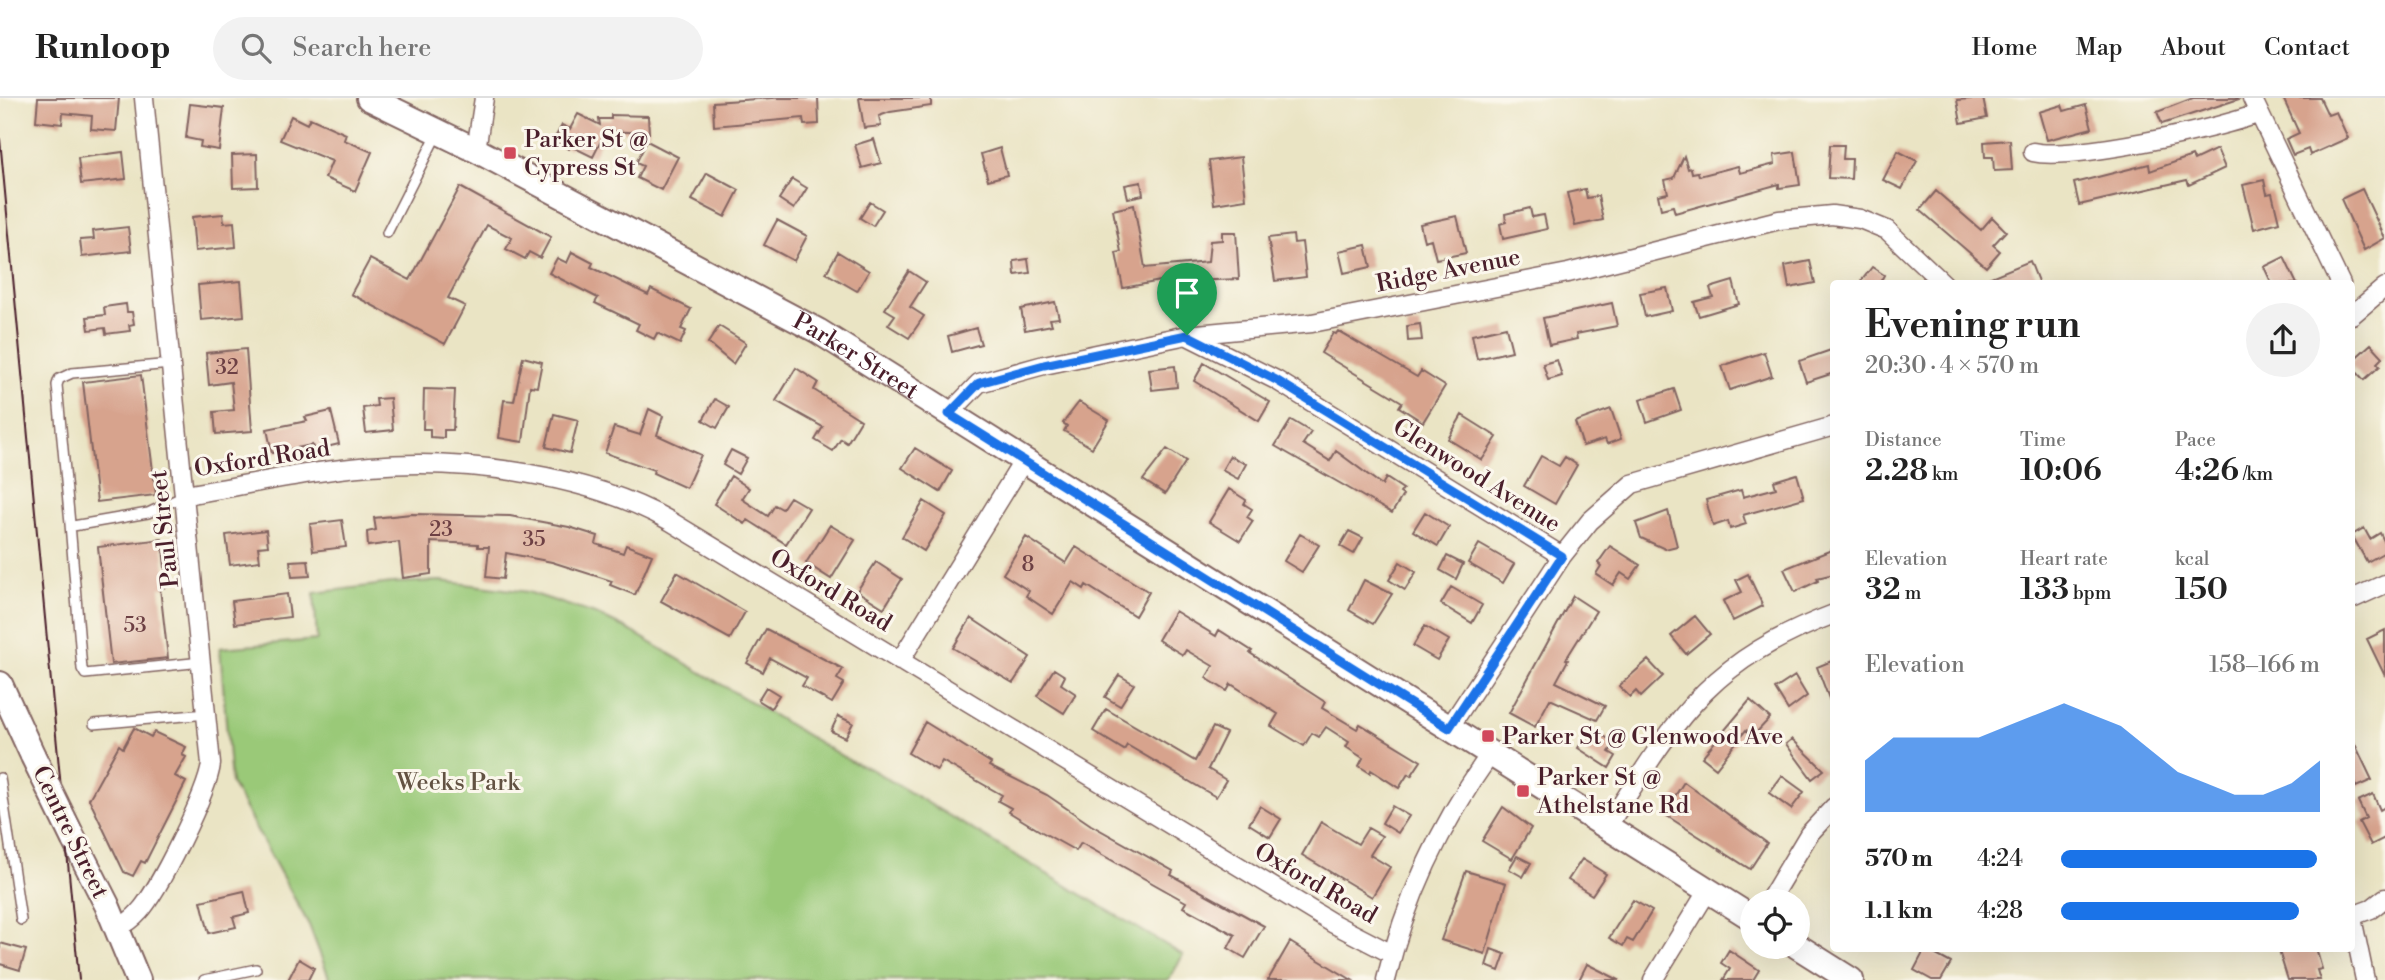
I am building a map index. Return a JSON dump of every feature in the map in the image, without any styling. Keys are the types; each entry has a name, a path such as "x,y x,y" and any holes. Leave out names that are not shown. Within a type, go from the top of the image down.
{"main road":[{"name":"Parker Street","path":"369,98 476,150 782,310 1740,910"},
{"name":"Centre Street","path":"0,684 117,928 138,980"},
{"path":"1810,954 1851,980"}],"street":[{"name":"Paul Street","path":"117,928 140,912 152,895 207,785 211,764 144,98"},
{"path":"476,150 484,98"},
{"path":"2033,152 2066,155 2231,123 2255,106 2339,280"},
{"name":"Ridge Avenue","path":"949,414 979,383 1044,365 1187,335 1312,323 1568,273 1779,220 1832,215 1860,219 1887,230 1940,280"},
{"path":"2355,307 2384,290"},
{"name":"Glenwood Avenue","path":"1187,335 1276,380 1562,556 1449,728"},
{"path":"1562,556 1590,521 1632,484 1830,427"},
{"path":"900,661 1024,460"},
{"name":"Oxford Road","path":"186,495 371,466 475,468 592,488 650,510 1334,924 1392,954"},
{"path":"2355,598 2385,584"},
{"path":"1607,827 1665,736 1707,688 1765,644 1830,616"},
{"path":"1385,980 1392,954 1432,849 1490,754"},
{"path":"1776,889 1809,834 1830,811"},
{"path":"1653,980 1708,890"},
{"path":"2355,916 2371,909 2385,898"},
{"path":"2355,933 2364,980"}],"lane":[{"path":"387,233 438,132"},
{"path":"172,364 72,373 59,379 57,385 82,669 85,674 202,662"},
{"path":"70,524 73,526 148,513 186,495"},
{"path":"94,724 207,715"},
{"path":"0,778 21,920"},
{"path":"204,980 256,969"}],"green space":[{"name":"Weeks Park","path":"441,581 528,592 598,615 631,631 852,762 869,768 1183,955 1169,980 330,980 309,925 231,783 220,648 317,640 314,593 392,583"}],"building":[{"path":"38,98 119,98 116,131 91,129 92,116 63,113 62,124 36,121"},
{"path":"818,98 819,124 804,125 803,118 714,126 713,102"},
{"path":"859,98 931,98 931,106 890,112 879,116 881,126 864,128"},
{"path":"1983,98 1987,118 1961,123 1957,100"},
{"path":"2193,98 2239,99 2162,124 2157,112"},
{"path":"2283,98 2320,98 2328,115 2336,112 2348,138 2310,155 2308,149 2293,155 2286,139 2299,133"},
{"path":"190,104 224,108 219,150 200,147 201,141 186,138"},
{"path":"2062,105 2064,111 2086,105 2092,128 2047,140 2039,112"},
{"path":"578,114 600,125 599,119 611,119 611,115 648,116 649,133 606,131 593,157 553,141 562,125 570,129"},
{"path":"291,116 307,124 310,118 346,134 344,140 372,152 355,191 325,178 332,161 280,140"},
{"path":"874,139 881,163 862,168 855,145"},
{"path":"2010,140 2012,170 1994,171 1993,157 1985,157 1984,142"},
{"path":"647,141 678,157 661,190 637,178 643,166 636,163"},
{"path":"1830,145 1844,145 1843,159 1852,159 1851,179 1828,178"},
{"path":"1000,148 1007,175 988,180 981,154"},
{"path":"2217,149 2225,168 2189,185 2187,180 2079,205 2074,183 2149,164 2150,171 2192,156 2194,160"},
{"path":"1898,151 1917,161 1902,189 1883,180"},
{"path":"123,152 126,179 81,184 78,158"},
{"path":"1795,152 1800,185 1779,188 1779,184 1675,213 1673,206 1661,209 1658,195 1668,193 1665,180 1674,178 1684,156 1688,169 1691,168 1692,173 1698,172 1699,176 1738,166 1740,173 1775,164 1774,155"},
{"path":"257,154 258,187 233,188 232,155"},
{"path":"1241,157 1246,199 1214,204 1209,161"},
{"path":"707,173 739,190 725,217 692,200"},
{"path":"792,179 807,188 794,209 779,199"},
{"path":"2264,180 2267,194 2272,193 2279,222 2254,229 2243,185"},
{"path":"1141,182 1143,195 1128,198 1125,185"},
{"path":"460,187 551,237 540,258 529,252 525,259 506,249 512,238 487,225 448,298 465,306 445,344 351,294 370,259 410,280"},
{"path":"1585,189 1587,198 1598,196 1603,220 1575,226 1567,193"},
{"path":"2362,189 2385,238 2364,250 2341,199"},
{"path":"1936,191 1981,230 1992,217 2006,231 1993,245 2000,251 1986,267 1920,210"},
{"path":"870,202 883,210 873,226 860,218"},
{"path":"1134,205 1145,268 1208,262 1210,241 1222,240 1222,232 1236,232 1239,279 1191,281 1191,284 1172,286 1171,279 1123,288 1116,253 1121,252 1113,210"},
{"path":"1530,208 1532,217 1544,215 1547,229 1503,239 1500,224 1506,222 1505,214"},
{"path":"223,214 224,223 234,222 236,247 195,251 192,217"},
{"path":"1457,216 1466,253 1436,259 1431,239 1424,241 1420,224"},
{"path":"777,220 807,236 794,261 764,245"},
{"path":"128,227 131,251 82,257 80,240 94,239 93,231"},
{"path":"1293,235 1294,243 1302,242 1306,277 1275,281 1268,238"},
{"path":"1366,245 1371,267 1344,273 1339,251"},
{"path":"572,252 593,263 591,267 648,295 651,289 691,309 681,329 686,331 680,344 657,333 654,339 636,330 639,324 595,303 598,298 549,273 557,258 567,263"},
{"path":"838,252 869,271 857,291 826,273"},
{"path":"2284,257 2295,280 2270,280 2264,267"},
{"path":"1028,259 1030,273 1015,275 1014,261"},
{"path":"1810,261 1815,283 1789,288 1785,266"},
{"path":"2030,261 2037,280 1983,280"},
{"path":"1872,267 1884,275 1881,280 1862,280"},
{"path":"909,271 926,282 910,307 924,316 909,338 888,325 895,315 885,309"},
{"path":"241,281 244,316 201,320 198,285"},
{"path":"1733,281 1739,304 1699,316 1694,302 1713,297 1710,288"},
{"path":"1667,288 1672,311 1645,317 1640,293"},
{"path":"1055,302 1059,318 1050,319 1052,325 1025,330 1021,309"},
{"path":"1612,303 1617,326 1576,334 1577,339 1549,345 1543,318"},
{"path":"126,304 127,312 132,312 134,324 129,325 130,331 106,334 105,328 89,330 87,317 105,315 104,307"},
{"path":"1420,324 1422,340 1408,341 1407,326"},
{"path":"719,326 746,343 733,364 708,343"},
{"path":"1506,327 1512,351 1477,359 1472,335"},
{"path":"976,328 981,344 952,352 948,336"},
{"path":"1338,331 1417,377 1421,371 1445,386 1423,422 1399,407 1402,402 1321,353 1333,333"},
{"path":"2371,344 2383,357 2377,363 2380,366 2364,380 2355,370 2355,358"},
{"path":"246,349 252,431 216,434 214,412 234,410 231,382 209,385 206,353"},
{"path":"1830,350 1830,374 1806,382 1799,361"},
{"path":"1764,352 1772,376 1730,390 1722,366"},
{"path":"523,357 542,362 537,387 530,386 523,442 499,438 504,400 514,401"},
{"path":"1557,360 1562,376 1548,380 1543,364"},
{"path":"1204,363 1270,402 1259,421 1194,381"},
{"path":"1175,366 1177,387 1152,390 1149,369"},
{"path":"796,368 818,382 814,390 861,420 847,443 841,439 833,451 815,440 823,427 776,401"},
{"path":"141,375 156,495 97,502 83,382"},
{"path":"424,389 455,390 453,430 444,430 444,438 430,437 430,429 423,429"},
{"path":"1674,389 1681,410 1647,422 1640,400"},
{"path":"390,398 393,430 366,433 363,408 377,406 376,399"},
{"path":"715,399 729,407 717,428 703,420"},
{"path":"1079,402 1109,420 1092,448 1064,431 1067,426 1063,423"},
{"path":"649,409 663,416 657,435 701,455 686,488 653,473 654,470 605,453 614,427 640,435"},
{"path":"1611,409 1621,439 1607,444 1605,439 1583,446 1575,422"},
{"path":"331,411 339,444 314,450 312,445 272,453 267,429 307,421 305,417"},
{"path":"554,414 578,420 570,453 546,447"},
{"path":"1462,415 1497,437 1482,460 1448,439"},
{"path":"1291,420 1311,432 1303,444 1330,461 1336,451 1382,485 1386,478 1403,489 1400,493 1403,495 1392,513 1275,446"},
{"path":"915,448 952,471 940,492 902,468"},
{"path":"1167,449 1186,461 1165,494 1143,480"},
{"path":"731,450 747,458 738,474 723,465"},
{"path":"1230,456 1246,464 1238,479 1222,470"},
{"path":"1541,456 1559,466 1565,457 1577,465 1555,504 1524,486"},
{"path":"1797,474 1804,498 1743,515 1746,524 1730,529 1728,521 1713,526 1706,500 1741,490 1743,497 1776,488 1774,481"},
{"path":"731,476 749,488 742,499 768,516 775,505 782,509 790,497 809,508 786,544 748,520 745,524 714,504"},
{"path":"1229,489 1246,500 1244,504 1252,509 1247,517 1253,521 1240,541 1209,522"},
{"path":"924,501 946,515 924,551 902,537"},
{"path":"1668,511 1677,546 1665,549 1641,538 1636,523"},
{"path":"1425,512 1449,527 1438,546 1413,531"},
{"path":"411,514 510,516 569,527 598,536 596,544 623,553 626,545 652,555 635,595 610,585 612,581 552,562 506,553 503,579 486,577 489,547 478,547 478,544 431,542 431,574 403,578 399,542 368,546 367,532 376,530 374,518"},
{"path":"342,520 346,547 313,551 310,524"},
{"path":"830,525 855,540 831,579 806,563"},
{"path":"2364,528 2370,539 2380,533 2385,543 2385,552 2367,562 2355,540 2355,533"},
{"path":"266,530 268,546 258,547 260,561 230,565 226,535"},
{"path":"1349,531 1363,538 1354,554 1340,546"},
{"path":"1300,534 1319,545 1302,572 1284,561"},
{"path":"1026,537 1066,563 1076,547 1149,592 1135,616 1086,585 1084,589 1073,582 1053,614 1026,596 1029,591 1003,574"},
{"path":"162,539 167,587 160,588 168,658 111,664 98,547"},
{"path":"1479,544 1514,564 1503,583 1468,563"},
{"path":"1610,546 1640,565 1630,579 1621,573 1613,585 1596,574 1601,566 1598,563"},
{"path":"1830,551 1830,575 1817,578 1818,581 1795,592 1784,569"},
{"path":"1447,556 1463,564 1456,579 1440,570"},
{"path":"308,560 310,576 292,577 290,561"},
{"path":"876,562 902,579 884,608 857,591"},
{"path":"1400,562 1416,572 1405,590 1389,580"},
{"path":"677,572 745,612 730,639 661,601"},
{"path":"1748,574 1763,606 1733,621 1723,601 1742,592 1736,580"},
{"path":"1364,580 1392,594 1373,624 1349,610"},
{"path":"1451,587 1482,605 1472,623 1441,604"},
{"path":"287,594 290,617 235,624 232,601"},
{"path":"1573,596 1596,611 1566,659 1568,660 1556,682 1605,706 1597,720 1550,699 1535,727 1509,713"},
{"path":"1175,611 1216,636 1219,630 1325,702 1322,708 1357,729 1360,724 1421,761 1399,788 1371,770 1370,773 1359,766 1363,758 1346,747 1349,742 1326,727 1319,737 1312,733 1304,746 1271,726 1278,714 1231,684 1227,691 1206,678 1213,666 1186,650 1183,655 1158,640"},
{"path":"1695,616 1710,634 1686,654 1671,636"},
{"path":"971,618 1030,657 1013,683 953,648"},
{"path":"1425,626 1449,640 1437,660 1413,646"},
{"path":"766,629 843,669 837,679 844,683 832,703 802,686 807,678 770,658 763,672 747,663"},
{"path":"2385,630 2385,676 2367,639"},
{"path":"1648,660 1663,676 1641,697 1636,691 1630,697 1619,686"},
{"path":"1830,662 1830,701 1817,667"},
{"path":"1054,669 1065,676 1061,684 1076,694 1064,713 1037,696"},
{"path":"1119,675 1134,684 1120,706 1105,697"},
{"path":"1795,676 1807,696 1788,710 1775,689"},
{"path":"766,687 779,695 771,708 758,700"},
{"path":"1750,700 1770,718 1753,736 1746,730 1716,768 1702,757"},
{"path":"1106,709 1195,761 1213,727 1226,733 1208,769 1226,780 1216,797 1127,745 1124,750 1093,731"},
{"path":"838,716 853,723 845,738 831,731"},
{"path":"925,722 991,763 989,766 1047,795 1091,825 1173,871 1171,875 1264,926 1245,958 1228,948 1235,935 1183,907 1186,902 1081,843 1076,851 1040,831 1009,812 1011,808 998,801 1002,795 942,761 937,770 908,753"},
{"path":"134,728 151,737 154,732 186,747 182,755 186,757 175,776 186,782 145,863 141,861 133,876 124,872 89,799 119,745 123,748"},
{"path":"1591,728 1615,743 1609,752 1616,756 1609,768 1578,748"},
{"path":"1792,739 1824,770 1812,779 1786,744"},
{"path":"2355,744 2372,780 2356,787 2355,785"},
{"path":"1782,776 1804,792 1791,809 1769,793"},
{"path":"1684,782 1767,843 1750,869 1667,816 1671,809 1668,807"},
{"path":"2373,794 2380,810 2385,807 2385,838 2371,845 2359,822 2366,818 2358,801"},
{"path":"1260,806 1281,819 1270,837 1249,824"},
{"path":"1392,806 1409,816 1398,833 1382,823"},
{"path":"1503,807 1531,828 1512,859 1482,841"},
{"path":"1321,822 1358,844 1368,828 1382,836 1370,855 1390,867 1372,897 1302,855"},
{"path":"1517,856 1531,863 1523,877 1509,869"},
{"path":"1582,859 1606,874 1592,895 1568,880"},
{"path":"1466,871 1506,883 1485,954 1441,940"},
{"path":"244,891 249,913 233,917 236,927 209,933 201,901"},
{"path":"1633,900 1652,911 1633,942 1627,939 1623,946 1609,938"},
{"path":"1290,942 1317,959 1352,980 1268,980"},
{"path":"0,943 26,950 20,970 0,964"},
{"path":"1491,949 1505,954 1499,971 1486,966"},
{"path":"1729,950 1759,970 1753,980 1723,980 1730,969 1721,963"},
{"path":"1923,952 1931,952 1951,963 1941,980 1932,980 1914,970"},
{"path":"2279,952 2317,952 2322,969 2317,970 2320,980 2288,980"},
{"path":"299,959 314,968 308,980 288,980"},
{"path":"1587,964 1619,980 1579,980"}],"tram line":[{"path":"0,139 79,980"}],"place":[{"name":"Parker St @ Cypress St","path":"510,153"},
{"name":"Parker St @ Glenwood Ave","path":"1488,736"},
{"name":"Parker St @ Athelstane Rd","path":"1523,791"}],"route":[{"path":"1187,335 1276,380 1562,556 1449,728 949,414 979,383 1044,365 1187,335"}]}
